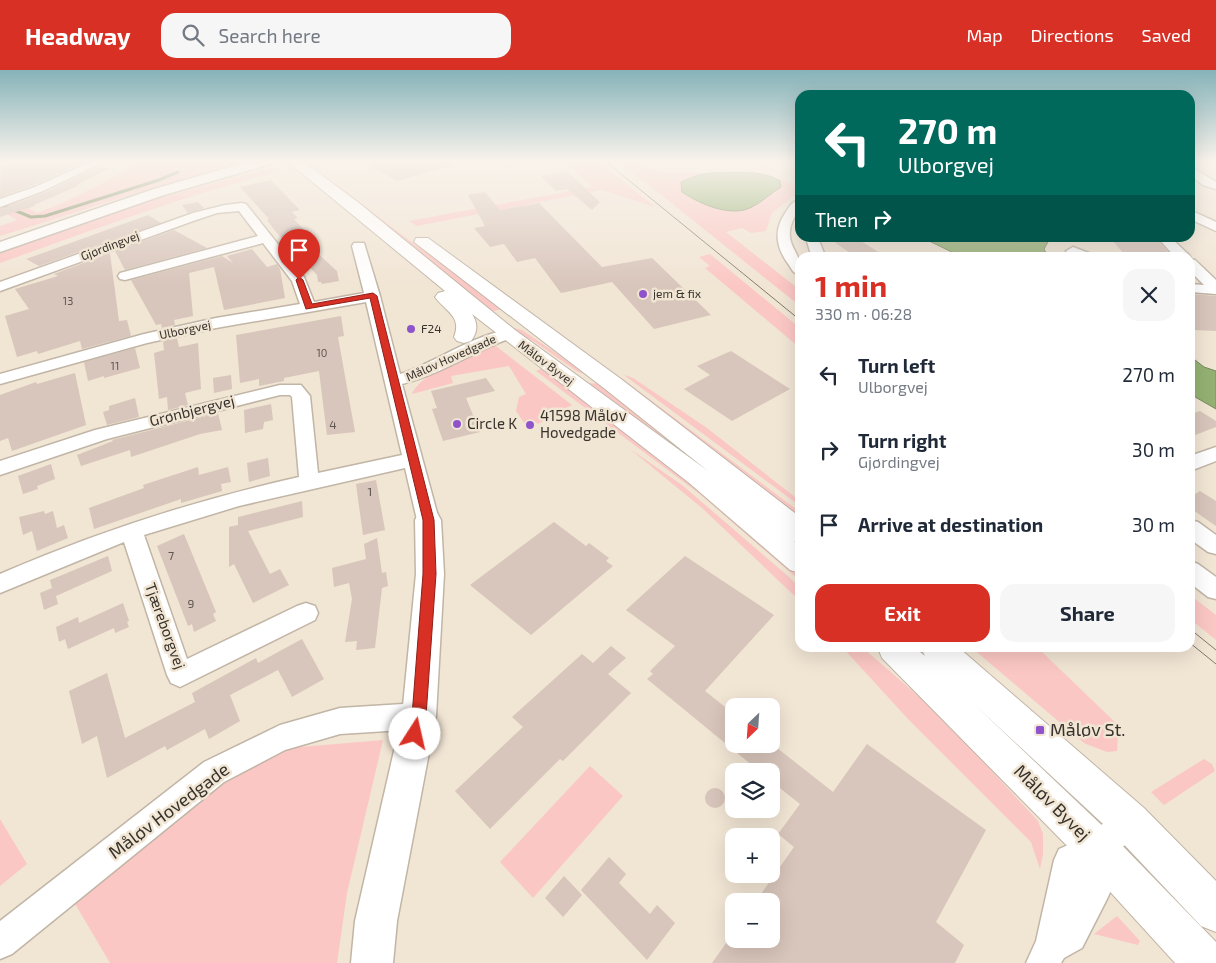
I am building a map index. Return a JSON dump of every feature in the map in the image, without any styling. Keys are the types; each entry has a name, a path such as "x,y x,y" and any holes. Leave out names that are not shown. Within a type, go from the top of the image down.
{"main road":[{"name":"Måløv Byvej","path":"349,203 507,333 697,476 795,558"},
{"name":"Måløv Byvej","path":"369,203 699,448 795,528"},
{"path":"419,262 448,302 466,320 467,329 464,337"},
{"path":"577,356 557,350 514,323 507,333 540,350 576,374 590,378 603,375"},
{"name":"Måløv Byvej","path":"898,652 1097,848 1204,963"},
{"path":"941,652 1130,822 1216,911"}],"street":[{"path":"0,247 129,203"},
{"path":"87,217 139,203"},
{"name":"Gjørdingvej","path":"0,287 146,232 189,218 234,207 242,208 299,280 309,307"},
{"path":"795,207 785,221 782,234 784,246 795,265"},
{"path":"1195,216 1216,227"},
{"path":"125,276 266,238"},
{"path":"1168,242 1178,252"},
{"name":"Måløv Hovedgade","path":"359,246 428,520 430,574 419,716 376,921 372,963"},
{"path":"1195,266 1210,276 1216,289 1195,288"},
{"name":"Ulborgvej","path":"0,379 144,339 216,323 373,296"},
{"name":"Måløv Hovedgade","path":"391,374 418,374 492,338 507,333"},
{"name":"Måløv Hovedgade","path":"391,374 464,337 507,333"},
{"name":"Grønbjergvej","path":"0,468 102,434 280,390 295,389 301,396 310,481"},
{"path":"1195,462 1216,453"},
{"path":"0,584 31,570 132,532 212,505 310,481 414,459"},
{"path":"1195,531 1216,546"},
{"name":"Tjæreborgvej","path":"132,532 180,675 306,613"},
{"path":"1195,574 1216,590"},
{"name":"Måløv Hovedgade","path":"0,942 214,772 280,738 340,721 419,716"},
{"path":"1047,955 1070,936 1096,888 1097,848 1130,822"}],"shaded area":[{"path":"0,203 17,203 38,213 63,203 106,203 0,236 0,226 17,220 0,210"},
{"path":"143,203 173,203 0,263 0,249"},
{"path":"355,203 360,203 504,309 487,312"},
{"path":"508,203 537,203 417,226 409,221"},
{"path":"642,203 650,203 655,207"},
{"path":"671,203 785,203 772,213 766,231 751,233 742,228 726,232 795,286 795,302"},
{"path":"702,203 759,203 744,210 735,211"},
{"path":"931,242 1048,242 1044,249 1046,252 952,252"},
{"path":"710,254 795,324 795,344 705,268 710,266 699,257"},
{"path":"510,327 522,330 566,360 587,371 586,374 578,372 535,342 512,331"},
{"path":"492,343 572,405 538,424 534,421 525,424 516,411 519,397 526,394 509,366 451,376 453,383 412,394 417,386 435,372 459,358"},
{"path":"1195,360 1204,367 1216,371 1216,409 1195,397"},
{"path":"541,369 621,428 784,559 795,569 795,577 701,495 536,371"},
{"path":"624,375 633,378 707,428 795,497 795,502"},
{"path":"620,377 795,508 795,515"},
{"path":"587,383 604,384 795,537 795,545"},
{"path":"630,449 682,485 788,576 795,583 795,596 702,508"},
{"path":"1195,599 1216,615 1216,640 1195,623"},
{"path":"847,652 868,652 938,713 1038,821 1043,834 1043,854 1040,869 1031,842 908,719"},
{"path":"977,652 1042,652 1121,728 1118,735 1117,751 1107,752 1084,743"},
{"path":"383,740 347,893 337,963 110,963 74,902 234,776 289,748"},
{"path":"1204,759 1212,764 1215,771 1164,805 1151,792"},
{"path":"590,766 623,796 533,898 500,862"},
{"path":"0,819 27,864 0,886"},
{"path":"1117,916 1140,941 1138,945 1094,934"}],"building":[{"path":"17,203 39,203 35,206 0,217 0,209"},
{"path":"199,203 204,208 188,213 182,205"},
{"path":"254,203 293,203 300,210 292,212 298,218 294,219 320,248 314,250 337,271 339,281 322,284 318,282 317,275 276,232 267,220 269,219"},
{"path":"472,203 494,203 500,210 539,203 602,267 652,258 711,315 654,329 612,282 561,293 535,258 517,262 504,244 490,247 474,228 485,226"},
{"path":"583,203 599,203 592,210"},
{"path":"148,215 161,223 110,241 108,239 109,241 39,266 26,259"},
{"path":"174,230 207,248 125,270 115,251"},
{"path":"834,242 862,242 878,252 849,252"},
{"path":"1114,242 1159,242 1168,252 1122,252"},
{"path":"252,249 267,267 277,264 280,269 285,298 224,310 214,267 189,273 193,316 174,320 175,325 162,328 161,324 156,325 131,280 222,256 233,263 227,256"},
{"path":"110,253 119,321 127,320 131,336 82,349 80,341 38,354 37,351 17,357 5,316 29,309 15,289 58,276 54,274"},
{"path":"1195,294 1216,296 1216,331 1195,330"},
{"path":"341,316 344,336 338,337 355,432 327,435 319,371 284,378 284,381 259,386 259,379 240,383 236,335"},
{"path":"177,338 179,347 198,343 201,389 185,393 188,405 168,410 167,397 159,399 154,353 164,350 163,341"},
{"path":"135,348 140,368 88,381 84,362"},
{"path":"731,351 790,389 732,421 684,389 710,375 697,366"},
{"path":"75,373 86,425 12,451 8,438 0,441 0,395 36,382 37,384"},
{"path":"231,375 232,389 214,393 213,378"},
{"path":"486,378 495,391 466,398 480,432 443,441 432,409 437,408 431,391"},
{"path":"135,398 139,417 107,425 103,412 109,410 109,406"},
{"path":"271,404 273,420 264,422 263,429 245,433 244,410"},
{"path":"1200,411 1216,421 1216,427 1195,435 1195,412"},
{"path":"218,413 222,430 200,434 131,457 130,450 81,466 77,455 112,440"},
{"path":"268,458 270,476 249,482 247,463"},
{"path":"51,464 55,479 37,486 38,489 23,494 18,476"},
{"path":"198,467 199,475 228,467 231,482 221,484 222,491 181,503 181,499 94,529 89,508 144,488 143,485"},
{"path":"376,480 385,530 363,535 356,484"},
{"path":"1200,491 1216,501 1216,526 1195,511 1195,494"},
{"path":"302,501 303,517 248,531 270,574 280,569 289,585 253,603 234,564 229,567 229,527 238,525 238,517"},
{"path":"44,511 45,514 53,511 57,528 64,525 68,538 37,551 32,531 23,535 19,517"},
{"path":"554,522 586,546 589,543 609,558 606,561 613,566 531,635 470,585"},
{"path":"184,534 216,612 213,614 216,621 194,632 192,624 188,626 157,546"},
{"path":"377,538 382,573 386,572 388,586 382,588 375,648 356,650 357,641 345,642 352,599 349,583 334,587 332,568 366,559 364,544"},
{"path":"108,556 112,571 56,596 58,604 44,610 40,593 52,588 50,580"},
{"path":"685,556 774,615 705,691 725,707 725,743 647,679 653,674 650,671 675,646 626,610"},
{"path":"123,603 129,627 115,633 114,628 68,649 65,639 59,642 56,627 78,617 79,623"},
{"path":"302,639 324,679 292,697 278,670 230,695 240,721 209,739 205,729 167,750 165,746 107,778 97,736 82,744 69,691 107,673 125,738 195,702 192,693 256,658 258,663"},
{"path":"611,646 626,658 608,674 631,693 563,761 560,759 490,829 455,791 523,727 512,717 582,654 593,663"},
{"path":"867,744 986,830 936,922 964,945 955,963 712,963 725,945 725,948 780,948 780,893 762,893 769,883 780,883 780,867 794,847 780,836 780,831 800,804 780,788 780,763 749,763 737,753 780,753 780,750 833,792"},
{"path":"711,789 719,789 724,794 724,802 719,807 711,807 706,802 706,794"},
{"path":"609,857 626,874 619,883 650,914 657,905 675,923 647,960 581,890"},
{"path":"564,876 582,895 563,917 545,898"}],"waterway":[{"path":"4,206 31,217 45,216 87,203"}],"tram line":[{"path":"656,203 795,316"},
{"path":"1195,633 1216,650"},
{"path":"1195,647 1216,664"}],"place":[{"name":"jem & fix","path":"643,294"},
{"name":"F24","path":"411,329"},
{"name":"Circle K","path":"457,424"},
{"name":"41598 Måløv Hovedgade","path":"530,425"},
{"name":"Måløv St.","path":"1040,730"}],"route":[{"path":"299,280 309,307 373,296 428,520 430,574 419,716 415,734"}]}
